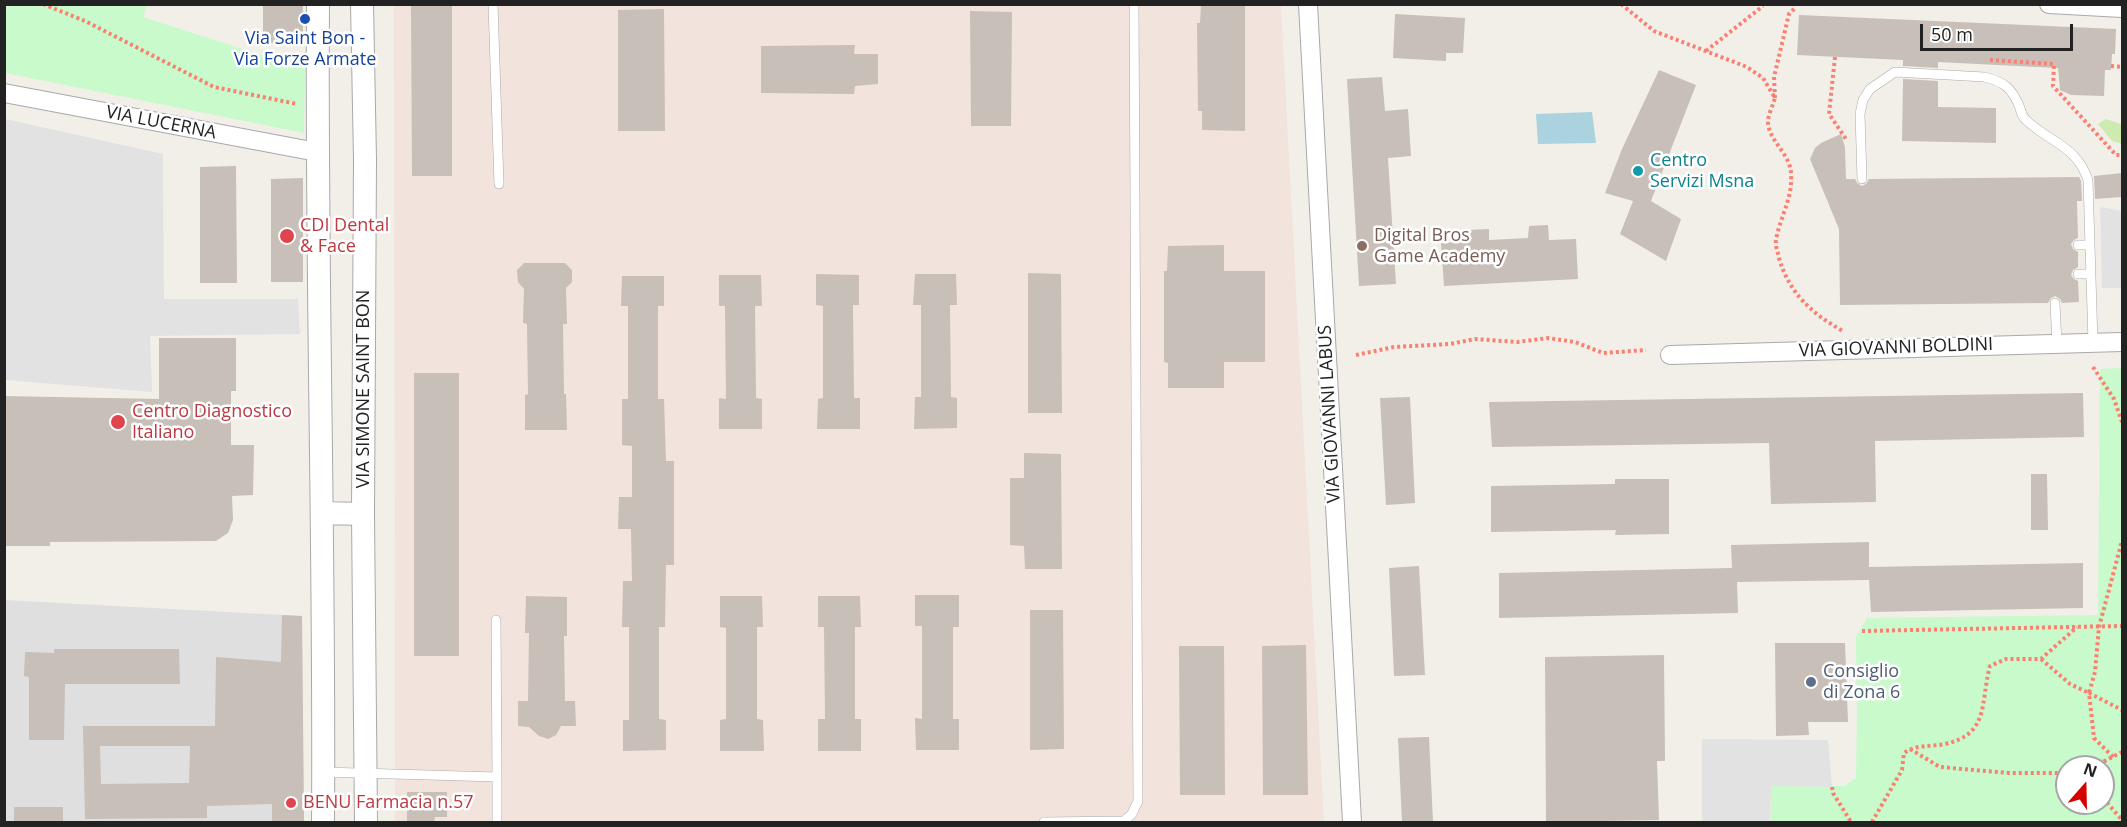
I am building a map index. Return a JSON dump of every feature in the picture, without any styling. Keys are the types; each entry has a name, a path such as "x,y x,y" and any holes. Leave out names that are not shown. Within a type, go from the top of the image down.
{"street":[{"path":"318,4 317,152 323,513 322,822"},
{"name":"VIA SIMONE SAINT BON","path":"362,4 365,160 363,514 366,822"},
{"name":"VIA GIOVANNI LABUS","path":"1308,4 1352,822"},
{"path":"2049,4 2122,8"},
{"name":"VIA LUCERNA","path":"4,93 317,152"},
{"name":"VIA GIOVANNI BOLDINI","path":"1670,355 2122,342"},
{"path":"323,513 363,514"}],"lane":[{"path":"493,4 499,184"},
{"path":"1044,822 1124,821 1132,814 1138,801 1134,4"},
{"path":"1862,179 1860,114 1863,100 1870,89 1895,72 1984,77 1997,80 2010,88 2024,119 2071,152 2084,166 2088,180 2093,343"},
{"path":"2078,213 2088,212"},
{"path":"2078,245 2091,245"},
{"path":"2078,274 2091,274"},
{"path":"2055,303 2057,344"},
{"path":"496,620 497,822"},
{"path":"323,772 497,777"}],"path":[{"path":"43,4 85,21 214,87 317,107"},
{"path":"1621,4 1654,31 1746,68 1763,78 1775,98"},
{"path":"1705,51 1763,6"},
{"path":"1796,7 1789,14 1774,77 1775,98 1768,120 1791,171 1791,195 1775,243 1789,284 1806,306 1849,334"},
{"path":"1835,57 1829,114 1849,142 1862,168"},
{"path":"1990,60 2054,63 2052,86 2116,155 2122,155"},
{"path":"2111,66 2122,67"},
{"path":"1356,355 1394,347 1450,344 1475,339 1517,342 1548,338 1575,342 1603,353 1646,350"},
{"path":"2093,367 2114,399 2122,422"},
{"path":"2111,755 2094,738 2089,693 2095,672 2099,627 2120,561 2122,541"},
{"path":"1862,631 2122,626"},
{"path":"1872,822 1902,770 1904,753 1910,749 1945,744 1968,735 1979,724 1990,666 2006,659 2041,658 2077,627"},
{"path":"2041,658 2070,684 2122,710"},
{"path":"1910,749 1940,767 2009,773 2055,773"},
{"path":"1832,786 1833,793 1851,822"}],"shaded area":[{"path":"394,5 1281,5 1324,822 395,822"},
{"path":"5,119 163,154 164,299 298,299 300,334 150,336 152,392 5,380"},
{"path":"2100,207 2122,211 2122,288 2102,288"},
{"path":"4,600 302,616 304,822 5,822"},
{"path":"1702,739 1828,740 1832,787 1771,786 1770,822 1702,822"}],"green space":[{"path":"4,5 147,5 143,17 305,69 304,133 5,73"},
{"path":"2106,119 2121,124 2122,144 2112,141 2098,124"},
{"path":"2122,368 2122,822 1771,822 1770,786 1844,786 1856,778 1856,637 1867,618 2098,615 2100,369"}],"water":[{"path":"1592,112 1596,143 1538,144 1536,114"}],"building":[{"path":"263,4 303,4 303,42 263,43"},
{"path":"411,4 452,4 452,176 412,176"},
{"path":"1245,4 1245,131 1202,130 1202,111 1198,111 1197,23 1200,23 1201,5"},
{"path":"664,9 665,131 618,131 618,10"},
{"path":"970,11 1012,12 1011,126 971,126"},
{"path":"1395,14 1465,18 1463,53 1446,53 1446,61 1393,58"},
{"path":"1799,15 2116,29 2115,54 2112,54 2111,70 2105,70 2104,96 2071,95 2060,90 2058,68 1938,62 1938,68 1903,66 1903,60 1797,55"},
{"path":"855,45 854,54 878,54 878,84 855,86 854,94 761,93 761,46"},
{"name":"Centro Servizi Msna","path":"1659,70 1696,85 1651,201 1681,219 1666,261 1620,234 1633,201 1605,193 1622,149"},
{"path":"1382,77 1385,111 1408,109 1411,156 1388,158 1396,284 1359,286 1347,79"},
{"path":"1903,79 1938,81 1938,107 1996,108 1996,143 1902,141"},
{"path":"1841,134 1845,147 1846,179 1855,179 1862,186 1869,179 2079,177 2082,201 2077,201 2078,238 2071,244 2078,252 2078,267 2071,275 2078,281 2079,302 2062,303 2055,296 2048,303 1840,305 1839,229 1810,159 1815,148 1821,143"},
{"path":"236,166 237,283 200,283 200,167"},
{"path":"2122,173 2122,197 2095,199 2094,176"},
{"name":"CDI Dental & Face","path":"303,178 303,282 271,282 271,179"},
{"path":"1548,225 1549,240 1576,239 1578,279 1444,286 1441,243 1468,241 1467,230 1489,229 1489,240 1528,238 1529,226"},
{"path":"1224,245 1224,271 1265,271 1265,362 1224,362 1224,388 1168,388 1168,363 1164,362 1164,271 1167,271 1168,246"},
{"path":"524,263 565,263 572,270 572,282 566,288 567,324 563,324 567,430 525,430 525,395 528,394 527,324 523,323 524,289 518,282 517,270"},
{"path":"1028,273 1061,274 1062,413 1028,413"},
{"path":"816,274 859,275 859,305 853,305 854,398 860,398 860,429 817,429 818,399 823,398 823,306 816,305"},
{"path":"915,274 956,274 957,305 950,305 951,397 957,398 957,428 914,429 915,397 921,397 921,305 913,305"},
{"path":"719,275 761,275 762,306 755,306 756,398 762,399 762,429 719,429 719,398 726,399 725,306 719,306"},
{"path":"622,276 664,276 664,306 658,306 658,399 664,399 666,461 674,461 674,565 666,565 665,627 659,627 659,719 666,720 666,750 623,751 623,720 629,720 629,627 622,627 623,581 632,581 631,529 618,529 619,497 632,497 632,446 622,445 622,399 628,399 628,306 621,306"},
{"name":"Centro Diagnostico Italiano","path":"159,338 236,338 236,391 231,391 231,445 254,445 253,495 232,496 233,520 228,533 216,541 50,542 50,546 4,546 4,396 159,399"},
{"path":"414,373 459,373 459,656 414,656"},
{"path":"2083,393 2084,437 1875,441 1876,502 1771,504 1769,443 1492,447 1489,402"},
{"path":"1410,397 1415,503 1386,505 1380,398"},
{"path":"1024,453 1061,454 1062,569 1025,569 1024,546 1010,545 1010,478 1024,478"},
{"path":"2031,474 2047,474 2048,530 2031,530"},
{"path":"1615,479 1669,479 1669,534 1615,535 1616,530 1491,532 1491,486 1615,484"},
{"path":"1869,542 1869,567 2083,563 2083,608 1871,612 1869,580 1737,582 1738,613 1499,618 1499,573 1732,568 1731,545"},
{"path":"1419,566 1425,675 1394,676 1389,568"},
{"path":"915,595 959,595 959,627 953,627 953,719 959,719 959,750 916,750 915,718 922,719 922,626 915,626"},
{"path":"526,596 567,597 567,636 564,636 565,701 575,701 576,726 561,726 556,735 548,739 539,736 529,727 518,726 518,701 528,701 529,633 525,633"},
{"path":"720,596 762,596 763,627 757,627 757,719 763,720 764,751 720,751 720,720 726,719 726,628 720,627"},
{"path":"818,596 860,596 861,627 855,627 855,719 861,719 861,751 818,751 818,719 825,719 824,627 818,627"},
{"path":"1030,610 1063,610 1064,749 1030,750"},
{"path":"282,615 302,616 304,822 272,822 272,804 207,806 207,818 85,819 83,726 215,726 216,657 281,662","holes":["100,746 190,746 189,783 101,784"]},
{"name":"Consiglio di Zona 6","path":"1775,643 1845,643 1848,722 1808,722 1809,735 1776,736"},
{"path":"1306,645 1308,795 1263,795 1262,646"},
{"path":"1179,646 1224,646 1225,795 1180,795"},
{"path":"54,649 179,649 180,684 65,684 64,740 29,740 29,677 24,676 25,652 54,653"},
{"path":"1664,655 1665,761 1657,761 1659,820 1546,822 1545,657"},
{"path":"1429,737 1433,822 1402,822 1398,738"},
{"path":"407,792 447,792 447,817 435,817 434,822 407,822"},
{"path":"14,807 63,807 63,822 14,822"}],"place":[{"name":"Via Saint Bon - Via Forze Armate","path":"305,19"},
{"name":"Centro Servizi Msna","path":"1638,171"},
{"name":"CDI Dental & Face","path":"287,236"},
{"name":"Digital Bros Game Academy","path":"1362,246"},
{"name":"Centro Diagnostico Italiano","path":"118,422"},
{"name":"Consiglio di Zona 6","path":"1811,682"},
{"name":"BENU Farmacia n.57","path":"291,803"}]}
